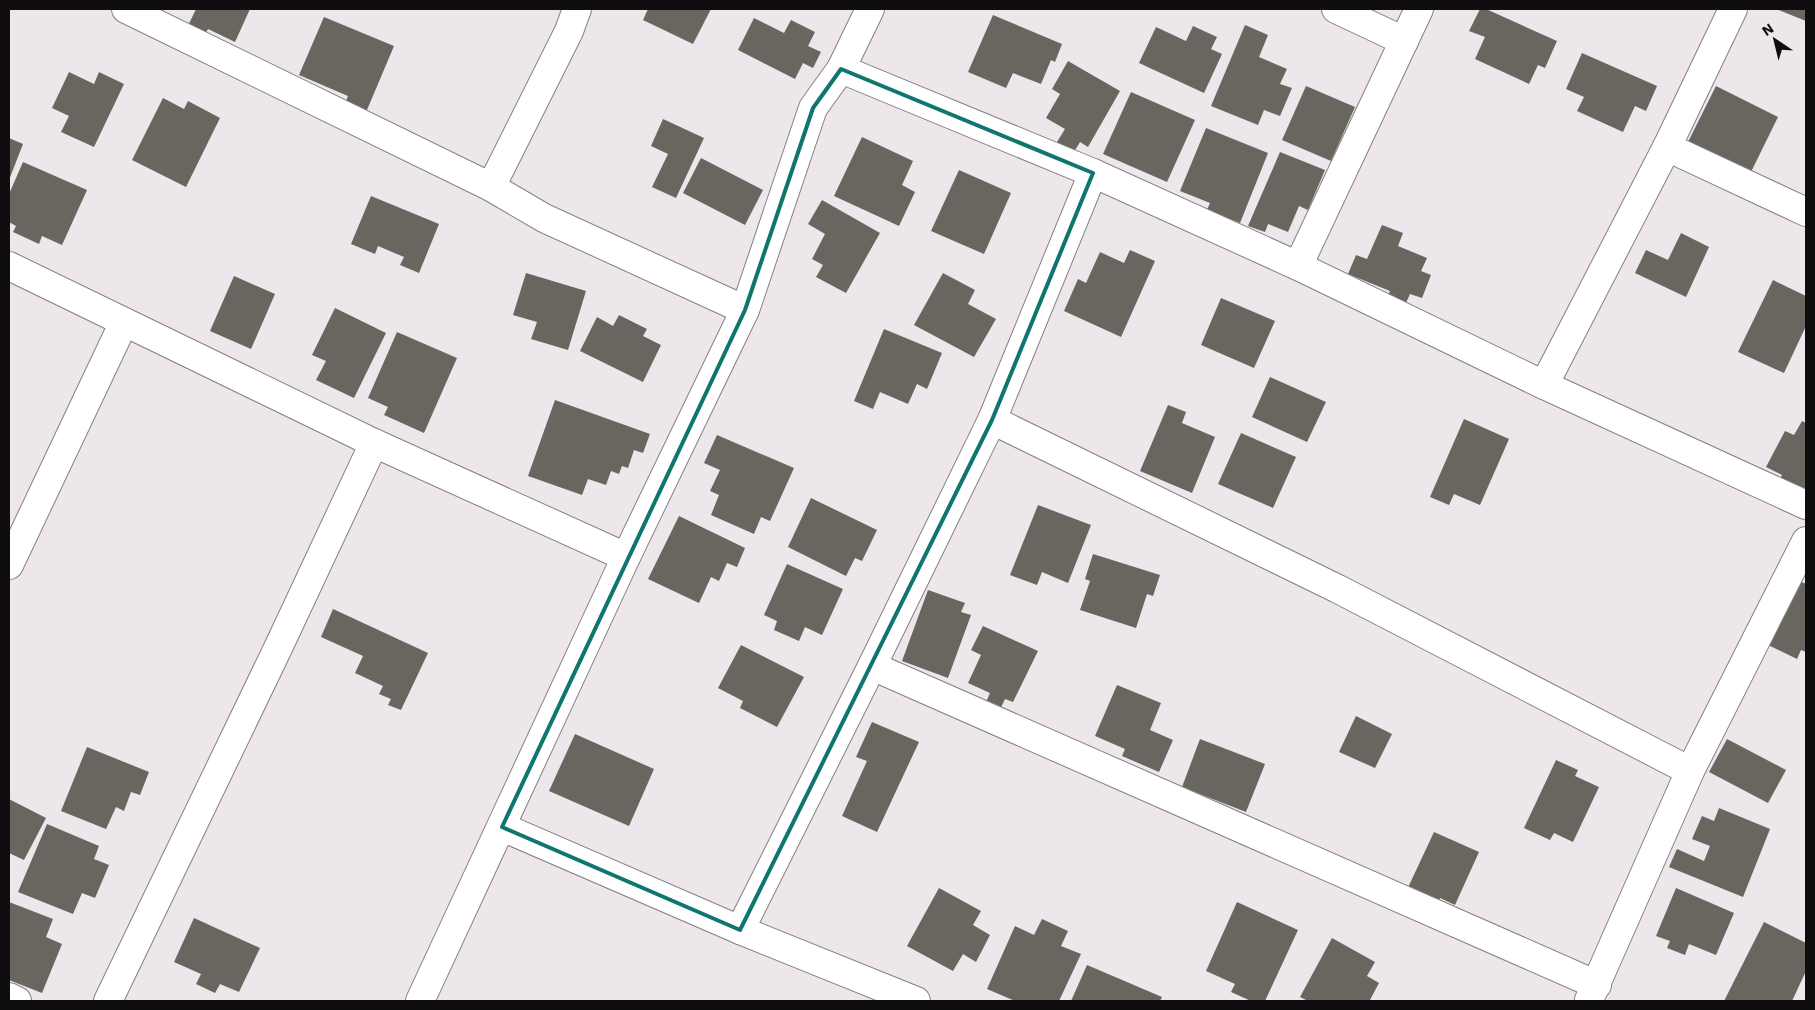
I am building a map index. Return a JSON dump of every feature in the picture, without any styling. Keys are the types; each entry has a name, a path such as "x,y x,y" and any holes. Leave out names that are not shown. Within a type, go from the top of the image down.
{"street":[{"path":"126,9 491,187 544,218 745,310"},
{"path":"491,187 569,31 578,9"},
{"path":"420,1001 626,557 745,310 814,108 841,69 870,9"},
{"path":"1336,9 1404,41"},
{"path":"1298,266 1419,9"},
{"path":"1544,385 1667,147 1733,9"},
{"path":"841,69 1093,173 1298,266 1544,385 1806,505"},
{"path":"1667,147 1806,212"},
{"path":"740,930 992,420 1093,173"},
{"path":"9,266 374,444 626,557"},
{"path":"9,565 124,322"},
{"path":"992,420 1338,588 1690,771"},
{"path":"108,1001 374,444"},
{"path":"872,666 1593,993 1690,771 1806,541"},
{"path":"502,827 740,930 916,1001"},
{"path":"9,997 18,1001"}],"highlighted area":[{"path":"841,69 1093,173 992,420 740,930 502,827 745,310 813,108"}],"building":[{"path":"196,9 250,9 235,42 208,29 203,38 186,30"},
{"path":"648,9 711,9 693,44 643,20"},
{"path":"1480,9 1486,9 1557,41 1545,68 1538,65 1529,84 1475,59 1485,37 1469,31"},
{"path":"1776,9 1806,9 1806,21"},
{"path":"993,15 1062,44 1055,62 1051,60 1041,84 1013,73 1006,88 968,72"},
{"path":"324,17 394,46 364,117 343,108 348,96 299,75"},
{"path":"754,18 784,33 791,20 815,32 808,46 821,52 813,68 803,63 795,79 738,50"},
{"path":"1245,25 1268,35 1259,57 1287,69 1280,84 1292,88 1280,116 1264,110 1258,125 1211,106"},
{"path":"1193,26 1217,37 1211,49 1222,54 1204,93 1139,63 1156,27 1186,41"},
{"path":"1582,53 1657,86 1646,111 1635,106 1623,132 1577,111 1584,97 1566,89"},
{"path":"1068,61 1120,91 1088,147 1080,142 1074,152 1057,142 1065,129 1046,118 1060,94 1052,89"},
{"path":"69,72 94,84 99,72 124,84 94,147 61,132 69,116 52,108"},
{"path":"1306,86 1355,107 1331,161 1282,140"},
{"path":"1716,86 1778,117 1750,174 1684,150"},
{"path":"1131,92 1195,120 1167,182 1103,154"},
{"path":"163,98 184,109 188,101 220,118 186,187 132,160"},
{"path":"663,119 704,138 676,198 652,187 668,154 651,146"},
{"path":"1206,128 1268,153 1240,223 1207,210 1210,203 1180,191"},
{"path":"862,137 913,161 902,185 915,192 899,226 834,196"},
{"path":"9,138 23,144 9,180"},
{"path":"1280,152 1325,170 1308,210 1299,206 1288,232 1268,224 1265,232 1248,226"},
{"path":"701,158 763,190 745,225 683,193"},
{"path":"23,162 87,190 62,245 42,236 39,244 13,232 16,226 9,222 9,194"},
{"path":"959,170 1011,193 984,254 931,231"},
{"path":"371,196 439,224 419,273 400,265 404,257 378,246 375,254 351,244"},
{"path":"822,200 880,233 846,293 816,277 823,265 812,259 825,234 808,224"},
{"path":"1382,225 1403,233 1398,246 1427,258 1421,271 1431,275 1422,298 1410,294 1405,305 1387,298 1390,291 1348,274 1356,255 1367,259"},
{"path":"1681,233 1709,247 1686,297 1635,273 1646,250 1668,260"},
{"path":"1130,250 1155,261 1121,337 1064,311 1078,279 1086,283 1100,252 1124,263"},
{"path":"526,273 586,291 568,350 531,339 537,322 513,315"},
{"path":"943,273 975,290 968,304 996,319 974,357 914,325"},
{"path":"234,276 275,294 251,349 210,331"},
{"path":"1773,280 1806,296 1806,326 1784,373 1738,352"},
{"path":"1221,298 1275,321 1254,368 1201,345"},
{"path":"335,308 386,333 354,398 316,380 326,361 312,355"},
{"path":"619,315 647,329 643,336 661,345 643,382 580,351 597,317 613,326"},
{"path":"884,329 942,353 927,389 917,384 908,404 880,392 873,409 854,401"},
{"path":"397,332 457,358 424,433 384,415 388,407 368,398"},
{"path":"1270,377 1326,402 1307,442 1252,417"},
{"path":"555,400 650,434 643,453 634,450 628,468 622,466 619,474 611,471 606,485 588,479 582,495 528,476"},
{"path":"1168,405 1186,412 1182,423 1215,437 1192,493 1140,471"},
{"path":"1464,419 1509,439 1480,505 1454,494 1449,505 1430,497"},
{"path":"1802,421 1806,423 1806,501 1776,486 1782,475 1766,467 1785,431 1794,435"},
{"path":"1241,433 1296,457 1273,508 1218,484"},
{"path":"717,435 794,468 770,521 761,517 754,534 711,515 719,495 710,491 720,470 704,463"},
{"path":"811,498 877,530 862,561 855,558 846,576 788,547"},
{"path":"1038,505 1091,525 1068,583 1042,572 1037,585 1010,575"},
{"path":"679,516 745,548 737,567 727,563 719,581 711,577 699,603 648,579"},
{"path":"1093,554 1160,575 1153,596 1147,594 1136,628 1080,610 1090,581 1085,579"},
{"path":"787,564 843,589 822,635 805,627 799,641 774,630 777,621 764,615"},
{"path":"1800,581 1806,584 1806,652 1801,650 1797,659 1768,645"},
{"path":"928,590 965,603 961,612 971,615 948,678 902,661"},
{"path":"333,609 428,653 401,710 388,705 391,699 379,694 383,686 355,673 363,656 321,637"},
{"path":"983,626 1038,651 1013,702 1005,699 997,716 983,709 990,693 968,683 981,655 971,650"},
{"path":"741,645 804,677 777,727 740,708 743,701 718,688"},
{"path":"1117,685 1161,703 1150,730 1173,740 1159,772 1122,756 1125,749 1095,736"},
{"path":"1356,716 1392,734 1375,768 1339,752"},
{"path":"872,722 919,742 877,832 842,816 867,761 856,757"},
{"path":"575,734 654,769 629,826 549,791"},
{"path":"1200,739 1265,764 1246,812 1182,787"},
{"path":"1727,739 1786,770 1768,803 1709,772"},
{"path":"87,747 149,772 140,795 131,792 124,811 116,807 106,829 61,811"},
{"path":"1556,760 1578,770 1575,776 1599,787 1573,842 1554,833 1550,840 1524,828"},
{"path":"9,799 46,818 24,860 9,853"},
{"path":"1719,808 1770,829 1743,897 1669,867 1677,849 1704,861 1710,846 1692,839 1702,816 1714,821"},
{"path":"47,824 99,846 94,859 109,865 95,898 82,893 73,914 18,892"},
{"path":"1434,832 1479,852 1455,905 1440,898 1436,908 1405,894"},
{"path":"939,888 981,911 973,925 990,935 976,962 963,954 953,971 907,946"},
{"path":"1676,888 1734,913 1716,955 1689,944 1685,955 1667,948 1670,941 1656,936"},
{"path":"9,902 53,919 46,937 62,944 42,993 9,980"},
{"path":"1237,902 1298,930 1265,1001 1251,1001 1231,992 1235,984 1206,971"},
{"path":"194,918 260,948 239,992 220,984 215,993 196,984 201,974 174,962"},
{"path":"1042,919 1068,931 1061,946 1081,954 1059,1001 1015,1001 987,989 1015,926 1034,935"},
{"path":"1764,922 1806,943 1806,971 1792,1001 1724,1001"},
{"path":"1332,938 1375,962 1367,976 1379,983 1370,1000 1373,1001 1308,1001 1300,997"},
{"path":"1087,965 1162,997 1160,1001 1071,1001"}]}
